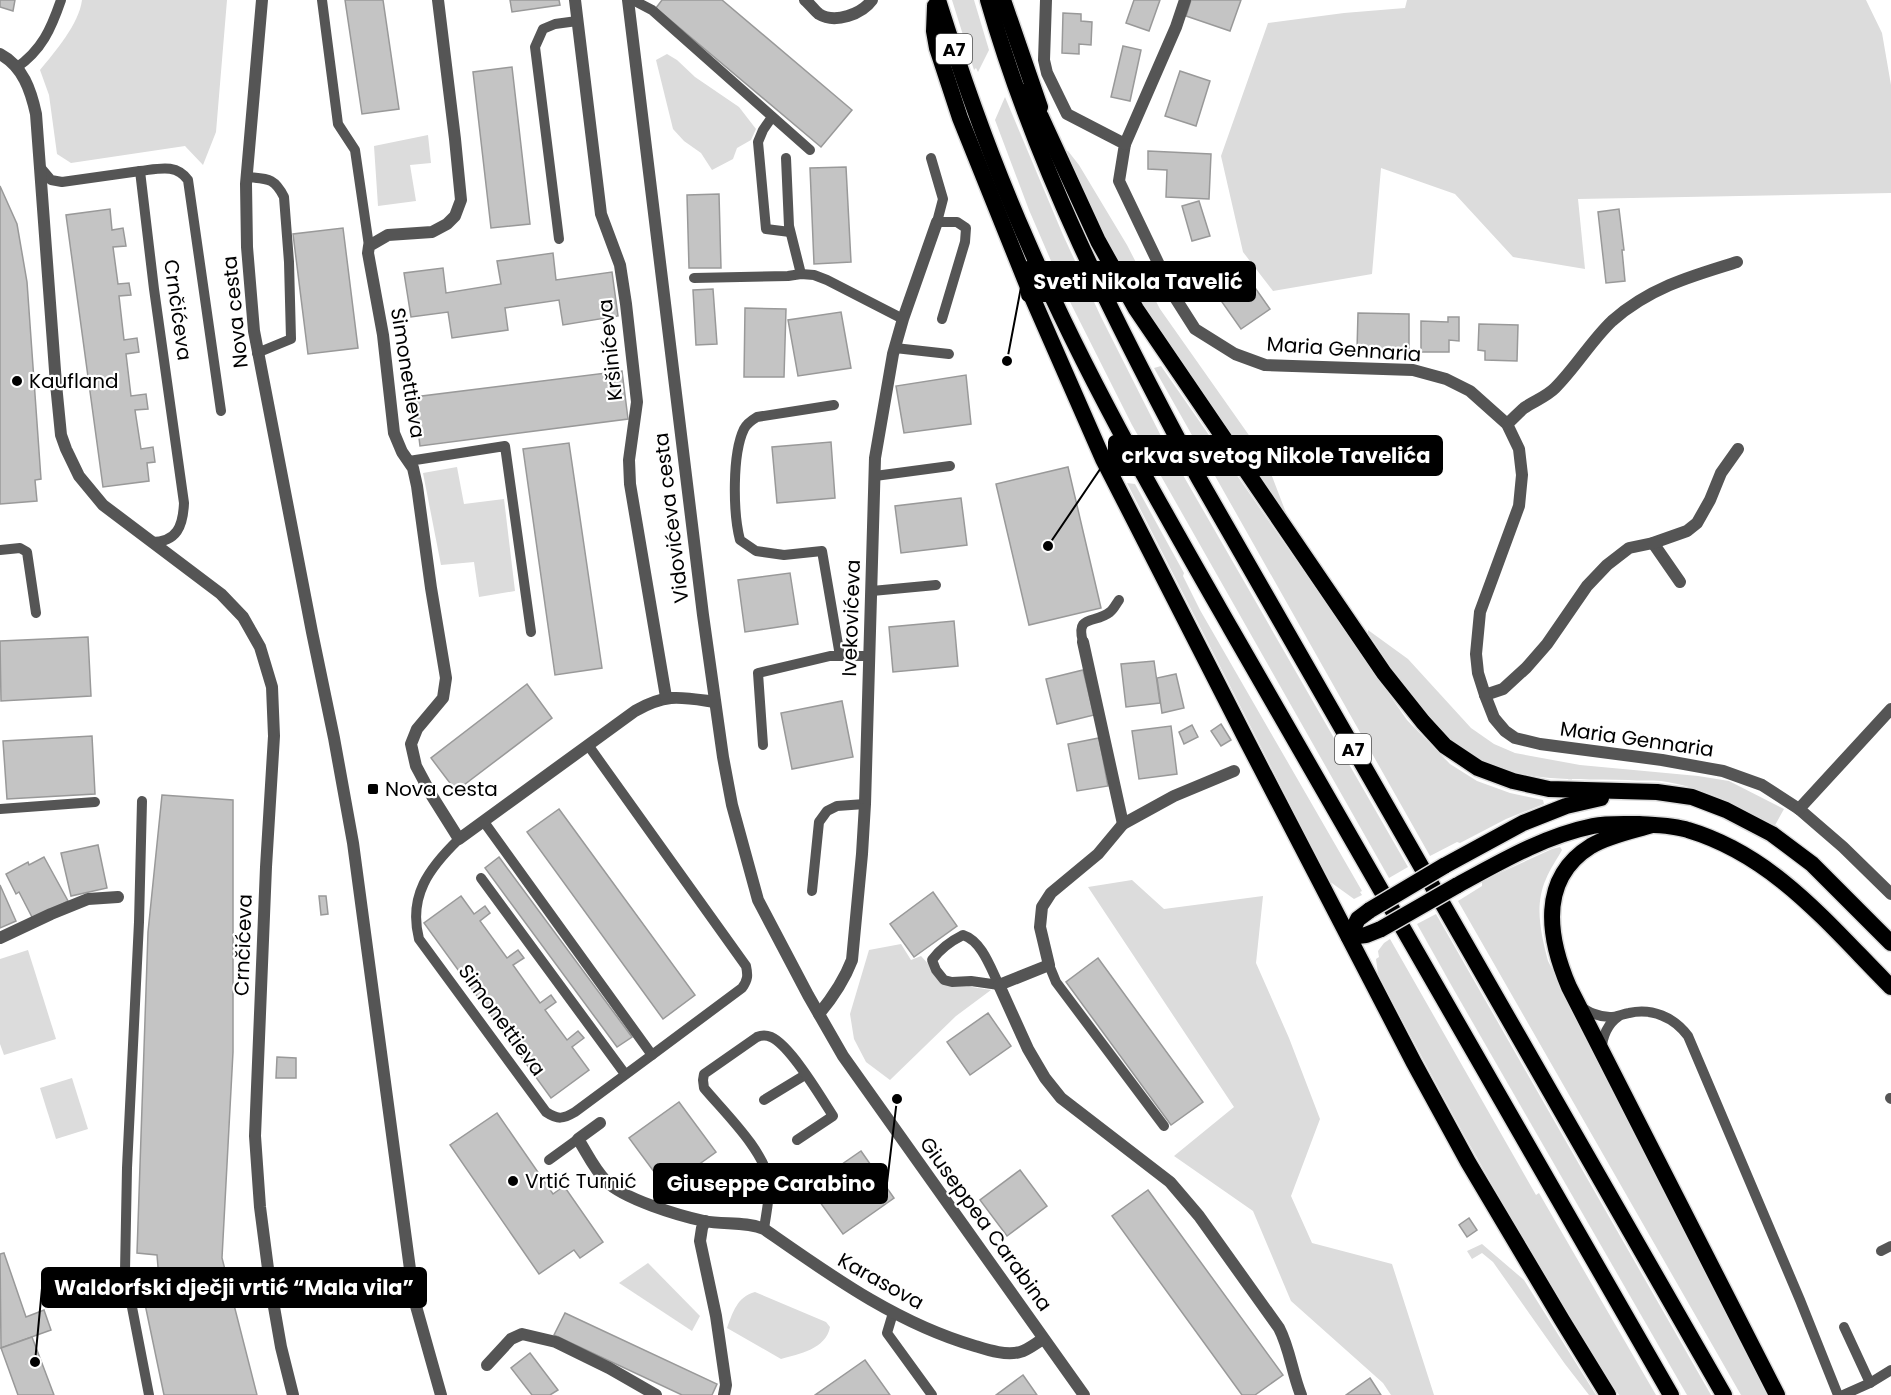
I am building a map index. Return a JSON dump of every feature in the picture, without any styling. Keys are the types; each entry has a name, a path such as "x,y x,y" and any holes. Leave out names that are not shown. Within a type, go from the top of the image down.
{"highway":[{"name":"A7","path":"937,0 1003,185 1047,284 1137,462 1671,1395"},
{"path":"937,0 934,31 937,48 960,117 1032,297 1103,459 1221,692 1468,1162 1608,1395"},
{"name":"A7","path":"988,0 1001,19 1001,44 1040,152 1086,259 1147,382 1198,477 1724,1395"},
{"path":"996,0 1001,19 1021,55 1048,130 1098,241 1136,309 1384,673 1444,746 1478,768 1513,781 1550,789 1657,792 1692,797 1726,810 1772,834 1812,864 1891,943"},
{"path":"1001,19 1003,0"},
{"path":"1014,79 1031,100 1048,130"},
{"path":"1349,937 1358,919 1370,910 1444,866 1534,818 1566,806 1626,792"},
{"path":"1349,937 1366,935 1381,928 1456,885 1519,852 1544,842 1574,831 1612,824 1652,825 1686,829 1727,844 1764,866 1804,898 1891,987"},
{"path":"1652,825 1611,837 1590,847 1569,863 1554,893 1552,922 1554,939 1563,973 1579,1006 1777,1395"}],"street":[{"name":"Nova cesta","path":"262,0 247,177 249,288 257,353 353,843 414,1299 441,1395"},
{"path":"369,246 388,236 432,232 447,224 455,216 461,200 438,0"},
{"name":"Kršinićeva","path":"575,0 601,214 620,265 626,304 637,402 629,460 630,484 666,698"},
{"name":"Vidovićeva cesta","path":"631,0 703,615 732,805 758,900 819,1014"},
{"path":"805,0 820,14 832,19 849,15 867,6 872,0"},
{"path":"1046,0 1044,60 1047,73 1067,114 1125,144"},
{"name":"Maria Gennaria","path":"1185,0 1176,27 1125,144 1119,181 1174,296 1195,329 1235,354 1265,365 1413,370 1446,379 1470,391 1507,424 1519,449 1522,475 1519,507 1480,612 1476,654 1478,673 1494,718 1505,731 1515,738 1540,744 1662,760 1723,771 1762,786 1799,809 1843,847 1891,894"},
{"name":"Crnčićeva","path":"0,54 24,77 33,98 36,114 59,417 63,442 72,464 86,486 103,505 221,594 243,617 260,647 272,687 274,736 255,1136 260,1207 270,1284 281,1347 294,1395"},
{"name":"Ivekovićeva","path":"819,1014 836,994 852,960 865,804 875,458 895,348 937,222"},
{"name":"Simonettieva","path":"369,246 368,253 383,335 394,433 402,452 413,468 417,486 446,678 442,698 417,729 411,744 416,766 459,839 650,702 666,698 715,702"},
{"path":"1507,424 1525,407 1553,390 1612,321 1640,300 1655,290 1683,279 1737,262"},
{"path":"1485,695 1503,689 1526,668 1552,637 1587,586 1606,565 1629,548 1653,543 1687,531 1697,522 1710,500 1721,473 1738,449"},
{"path":"1653,543 1680,582"},
{"path":"1083,642 1123,824"},
{"path":"1799,809 1891,709"},
{"path":"1234,771 1174,796 1123,824 1098,854 1051,892 1042,907 1040,927 1049,965 999,985 1028,1049 1045,1078 1061,1098 1170,1182 1199,1216 1279,1328 1301,1395"},
{"path":"0,938 88,899 118,897"},
{"name":"Giuseppea Carabina","path":"819,1014 843,1056 1084,1395"},
{"path":"578,1139 600,1122"},
{"name":"Karasova","path":"578,1139 607,1183 625,1195 705,1221 755,1225 764,1229 819,1269 893,1313 928,1330 987,1350 1005,1353 1020,1352 1043,1339"},
{"path":"705,1221 700,1241 716,1317 726,1385 724,1395"},
{"path":"488,1365 511,1339 522,1334 556,1342 609,1368 656,1395"}],"lane":[{"path":"16,68 33,56 41,45 55,19 61,0"},
{"name":"Simonettieva","path":"322,0 338,124 355,150 369,246"},
{"name":"Vidovićeva cesta","path":"631,0 652,10 810,150"},
{"path":"560,239 535,47 543,29 555,24 578,21"},
{"path":"772,117 758,142 766,229 790,232"},
{"path":"786,158 790,232 801,274"},
{"path":"931,158 943,199 937,222 957,222 966,228 965,242 942,319"},
{"path":"40,167 51,180 62,182 172,168 178,170 188,180 221,411"},
{"name":"Crnčićeva","path":"140,171 184,503 182,519 172,538 164,542 152,542"},
{"path":"247,177 270,179 284,197 289,262 291,339 257,353"},
{"path":"694,278 814,275 903,319"},
{"path":"895,348 949,354"},
{"path":"834,405 757,417 748,422 736,459 736,523 740,540 756,551 784,555 822,551 840,656"},
{"path":"408,461 505,446 531,632"},
{"path":"875,476 950,466"},
{"path":"0,550 20,548 27,552 36,613"},
{"path":"872,591 936,585"},
{"path":"1083,642 1081,626 1112,611 1119,600"},
{"path":"763,745 758,673 830,656 869,656"},
{"name":"Simonettieva","path":"459,839 441,857 422,884 415,923 419,939 546,1112 555,1118 563,1118 575,1112 742,988 748,976 746,966 588,745"},
{"path":"142,801 125,1271 149,1395"},
{"path":"0,808 95,802"},
{"path":"812,891 819,822 827,811 837,806 865,804"},
{"path":"484,822 652,1055"},
{"path":"481,878 625,1074"},
{"path":"118,897 140,902"},
{"path":"963,935 974,943 987,960 999,985 944,980 936,970 933,960 938,952 963,935"},
{"path":"1049,965 1056,982 1164,1126"},
{"path":"1579,1006 1601,1016 1620,1016"},
{"path":"1601,1050 1602,1039 1614,1019 1636,1012 1661,1015 1678,1025 1688,1036 1796,1289 1838,1395"},
{"path":"764,1229 769,1184 766,1169 759,1155 704,1088 704,1074 757,1037 765,1035 778,1041 791,1054 834,1116 797,1140"},
{"path":"764,1100 805,1075"},
{"path":"549,1160 578,1139"},
{"path":"893,1313 887,1333 932,1395"},
{"path":"1844,1327 1870,1383"},
{"path":"1843,1395 1870,1383 1891,1370"}],"shaded area":[{"path":"82,0 227,0 216,132 203,165 185,146 71,163 57,154 49,95 40,70 71,28"},
{"path":"952,0 974,0 989,50 978,72 976,68 974,70"},
{"path":"1407,0 1866,0 1882,33 1891,85 1891,193 1578,199 1585,269 1513,257 1455,194 1381,168 1372,274 1273,291 1243,252 1221,156 1268,23 1405,8"},
{"path":"667,54 695,77 739,107 756,129 751,140 737,148 733,159 712,170 701,153 684,141 673,129 656,60"},
{"path":"1005,97 1063,235 1101,317 1164,442 1408,867 1389,878 1132,425 1061,284 1029,210 995,120"},
{"path":"428,135 431,163 410,165 416,201 378,206 374,146"},
{"path":"1068,151 1079,165 1127,245 1160,309 1265,458 1288,518 1143,306 1119,265 1065,152"},
{"path":"1161,366 1407,720 1450,764 1477,781 1510,793 1543,800 1544,804 1506,819 1430,856 1154,368"},
{"path":"457,467 464,504 504,499 515,591 479,597 474,562 441,565 423,473"},
{"path":"1127,483 1135,484 1184,573 1183,576 1200,610 1362,891 1360,892 1362,895 1354,899 1329,881"},
{"path":"1368,630 1408,659 1471,728 1494,744 1515,753 1580,765 1729,781 1784,809 1774,827 1720,798 1676,784 1657,781 1545,778 1504,769 1485,762 1451,739 1424,712 1389,665"},
{"path":"1560,847 1562,850 1548,875 1540,899 1541,930 1548,961 1769,1395 1741,1395 1458,901 1482,886 1482,881"},
{"path":"1132,880 1164,909 1263,896 1256,963 1289,1038 1320,1119 1291,1196 1312,1243 1392,1264 1434,1395 1391,1395 1383,1383 1291,1301 1253,1211 1174,1156 1234,1107 1088,887"},
{"path":"1436,914 1711,1395 1687,1395 1454,990 1417,924"},
{"path":"1390,939 1536,1195 1539,1193 1656,1395 1619,1395 1524,1240 1464,1135 1378,974 1376,959 1379,957 1378,951"},
{"path":"901,944 911,960 921,956 940,977 991,990 956,1016 890,1080 866,1062 854,1039 850,1014 869,950"},
{"path":"28,950 56,1039 4,1055 0,1044 0,959"},
{"path":"72,1078 88,1129 56,1139 40,1088"},
{"path":"1482,1244 1524,1280 1596,1395 1589,1395 1493,1262 1482,1253 1472,1259 1467,1251"},
{"path":"648,1263 700,1316 692,1331 619,1283"},
{"path":"755,1292 826,1322 830,1327 823,1341 811,1349 781,1359 727,1328 740,1301"}],"building":[{"path":"0,0 15,0 13,11 0,7"},
{"path":"345,0 383,0 399,109 362,114"},
{"path":"510,0 559,0 560,5 512,12"},
{"path":"662,0 722,0 852,110 821,147 656,8"},
{"path":"1134,0 1160,0 1149,31 1126,23"},
{"path":"1191,0 1241,0 1230,31 1186,16"},
{"path":"1063,13 1081,14 1081,21 1092,22 1091,45 1079,44 1079,54 1062,53"},
{"path":"1123,46 1141,50 1130,101 1111,97"},
{"path":"512,67 530,224 491,228 473,72"},
{"path":"1180,71 1210,81 1196,126 1165,116"},
{"path":"1148,151 1211,154 1209,199 1166,197 1167,170 1148,169"},
{"path":"846,167 851,262 814,264 810,168"},
{"name":"Kaufland","path":"0,186 17,224 27,282 41,479 35,480 37,501 0,504"},
{"path":"719,194 721,268 689,268 687,195"},
{"path":"1199,201 1210,236 1192,241 1182,206"},
{"path":"110,209 112,230 123,228 126,246 113,247 118,284 129,283 131,295 119,296 124,340 137,338 139,352 126,354 131,396 146,394 148,409 135,410 141,449 153,447 155,462 147,463 149,481 103,487 66,215"},
{"path":"1619,209 1625,281 1606,283 1598,212"},
{"path":"343,228 358,348 308,354 293,234"},
{"path":"553,253 556,280 612,272 618,316 563,325 559,300 505,308 508,330 452,338 448,312 411,317 404,273 443,268 446,293 501,284 497,261"},
{"path":"1239,265 1270,309 1241,329 1210,285"},
{"path":"713,289 717,344 696,345 693,290"},
{"path":"745,308 786,309 784,377 744,377"},
{"path":"841,312 851,368 798,376 788,320"},
{"path":"1358,313 1409,314 1409,350 1357,350"},
{"path":"1448,317 1459,317 1459,341 1449,340 1449,352 1421,352 1421,321 1448,322"},
{"path":"1479,324 1518,325 1517,361 1485,360 1485,351 1478,350"},
{"path":"622,371 628,419 420,446 414,397"},
{"path":"966,375 971,424 904,433 896,386"},
{"path":"831,442 835,498 777,503 772,447"},
{"path":"569,443 602,668 555,675 523,449"},
{"path":"1068,467 1101,608 1029,625 996,484"},
{"path":"961,498 967,545 901,553 895,506"},
{"path":"790,573 798,624 745,632 738,580"},
{"path":"954,621 958,666 893,672 889,627"},
{"path":"88,637 91,696 1,701 0,641"},
{"path":"1154,661 1160,703 1126,707 1121,664"},
{"path":"1083,670 1094,715 1057,724 1046,679"},
{"path":"1176,674 1184,708 1162,713 1157,678"},
{"path":"527,684 552,718 456,791 431,758"},
{"path":"842,701 853,757 792,769 781,713"},
{"path":"1221,724 1231,740 1221,746 1211,731"},
{"path":"1192,725 1198,737 1184,744 1179,732"},
{"path":"1171,726 1177,774 1139,779 1132,731"},
{"path":"92,736 95,794 7,799 3,741"},
{"path":"1099,738 1108,786 1077,791 1068,744"},
{"path":"162,795 233,800 233,1052 222,1258 257,1395 164,1395 141,1285 159,1279 157,1255 137,1253 148,932"},
{"path":"559,809 695,995 663,1019 527,832"},
{"path":"98,845 107,888 71,896 61,853"},
{"path":"44,857 68,901 33,919 19,892 16,894 6,874 28,862 29,865"},
{"path":"499,857 632,1037 617,1047 485,868"},
{"path":"0,885 16,921 0,928"},
{"path":"933,892 957,926 914,957 890,924"},
{"path":"319,896 326,896 328,914 321,915"},
{"path":"461,896 474,914 485,906 490,913 480,921 507,958 518,950 524,958 513,965 540,1003 551,995 556,1002 545,1010 567,1040 578,1031 584,1038 572,1047 589,1070 551,1098 424,923"},
{"path":"1098,958 1203,1102 1171,1125 1066,982"},
{"path":"988,1013 1011,1046 970,1075 947,1042"},
{"path":"277,1057 296,1058 296,1078 276,1078"},
{"path":"679,1102 716,1152 666,1188 629,1138"},
{"path":"497,1113 553,1194 564,1186 603,1242 580,1258 574,1250 539,1274 450,1145"},
{"path":"861,1151 894,1198 843,1234 809,1187"},
{"path":"1020,1170 1047,1206 1007,1236 980,1200"},
{"path":"1148,1190 1283,1375 1255,1395 1242,1395 1112,1216"},
{"path":"1469,1218 1477,1230 1467,1237 1459,1225"},
{"path":"4,1253 26,1317 44,1310 51,1330 1,1348 0,1254"},
{"path":"565,1313 717,1384 712,1395 682,1395 554,1335"},
{"path":"32,1337 54,1395 18,1395 1,1348"},
{"path":"530,1353 558,1390 550,1395 532,1395 511,1368"},
{"path":"865,1360 890,1395 815,1395"},
{"path":"1023,1375 1037,1395 996,1395"},
{"path":"1370,1378 1381,1395 1346,1395"}],"place":[{"name":"Sveti Nikola Tavelić","path":"1007,361"},
{"name":"Kaufland","path":"17,381"},
{"name":"crkva svetog Nikole Tavelića","path":"1048,546"},
{"name":"Nova cesta","path":"373,789"},
{"name":"Giuseppe Carabino","path":"897,1099"},
{"name":"Vrtić Turnić","path":"513,1181"},
{"name":"Waldorfski dječji vrtić “Mala vila”","path":"35,1362"}]}
